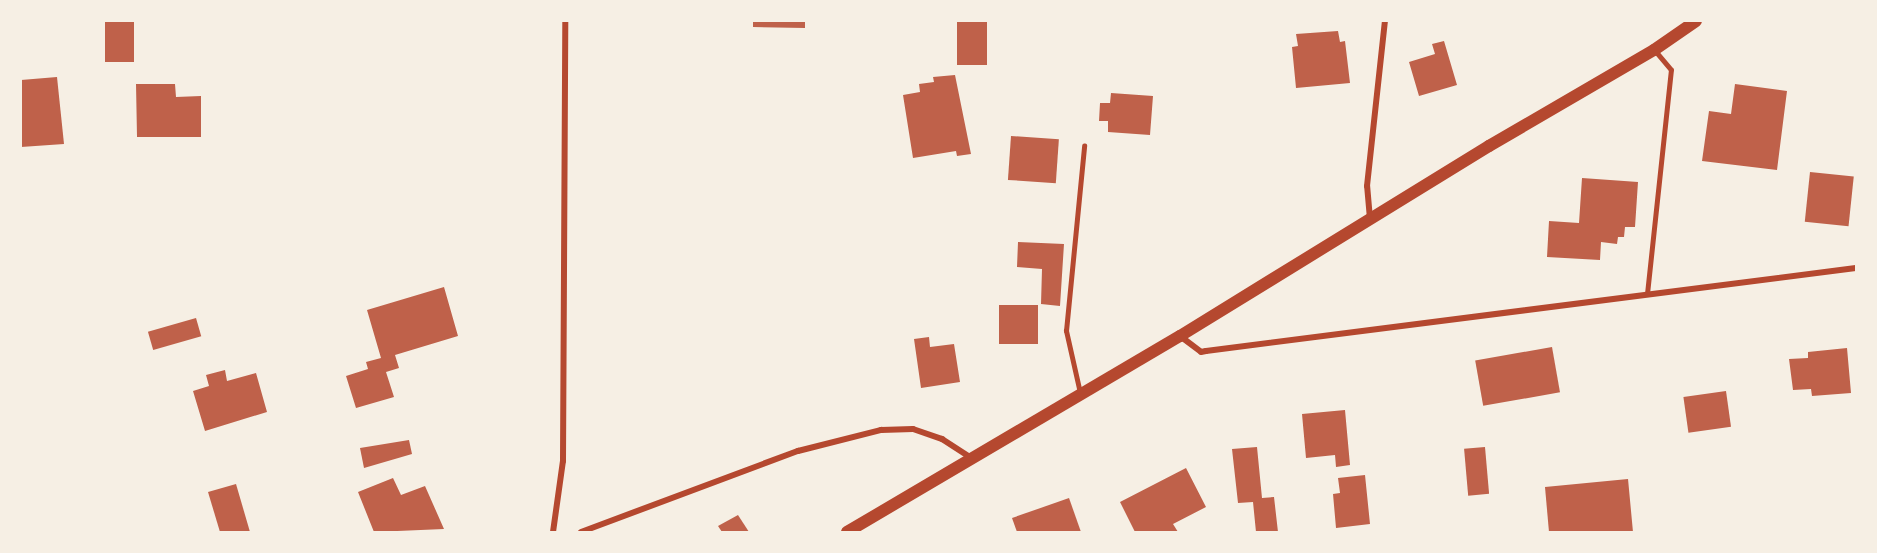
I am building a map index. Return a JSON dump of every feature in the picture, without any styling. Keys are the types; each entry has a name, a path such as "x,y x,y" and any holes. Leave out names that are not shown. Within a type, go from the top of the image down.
{"main road":[{"path":"848,532 1180,336 1370,219 1654,50 1696,21"}],"street":[{"path":"553,532 563,461 565,21"},
{"path":"1370,219 1367,186 1385,21"},
{"path":"1180,336 1201,352 1856,268"},
{"path":"581,532 798,451 881,430 923,432 942,439 971,458"}],"lane":[{"path":"1647,294 1671,70 1654,50"},
{"path":"1081,394 1066,331 1084,146"}],"building":[{"path":"105,21 134,21 134,62 105,62"},
{"path":"753,21 805,21 805,28 753,27"},
{"path":"957,21 987,21 987,65 957,65"},
{"path":"1338,31 1340,42 1345,41 1350,83 1296,88 1292,47 1298,46 1296,34"},
{"path":"1444,41 1457,85 1419,96 1409,62 1435,54 1432,44"},
{"path":"955,75 971,154 957,156 956,151 913,158 903,95 920,92 919,84 934,82 933,77"},
{"path":"57,77 64,144 21,147 21,80"},
{"path":"136,84 175,84 176,97 201,96 201,137 137,137"},
{"path":"1735,84 1787,91 1777,170 1702,161 1709,111 1731,114"},
{"path":"1111,93 1153,96 1150,135 1108,132 1108,121 1099,121 1100,103 1110,103"},
{"path":"1011,136 1059,139 1056,183 1008,180"},
{"path":"1810,172 1854,177 1849,226 1805,222"},
{"path":"1582,178 1638,182 1635,227 1625,227 1624,237 1618,237 1617,244 1601,242 1600,260 1547,257 1549,221 1579,223"},
{"path":"1018,242 1064,244 1060,306 1041,304 1042,269 1017,267"},
{"path":"444,287 458,336 395,355 399,368 386,372 394,397 356,408 346,376 368,369 366,362 381,358 367,310"},
{"path":"999,305 1038,305 1038,344 999,344"},
{"path":"196,318 201,336 153,350 148,332"},
{"path":"929,337 930,347 954,344 960,382 921,388 914,339"},
{"path":"1552,347 1560,392 1483,406 1475,361"},
{"path":"1847,348 1851,393 1812,396 1811,389 1793,390 1789,359 1808,358 1808,352"},
{"path":"225,370 227,381 256,373 267,412 205,431 193,391 209,386 206,375"},
{"path":"1726,391 1731,427 1688,433 1683,397"},
{"path":"1345,410 1350,465 1336,467 1335,455 1306,458 1302,414"},
{"path":"409,440 412,454 364,468 360,448"},
{"path":"1257,447 1262,498 1274,497 1278,532 1256,532 1253,502 1238,503 1232,449"},
{"path":"1485,447 1489,494 1468,496 1464,449"},
{"path":"1186,468 1206,507 1173,524 1178,532 1135,532 1120,502"},
{"path":"1365,475 1370,524 1336,528 1333,494 1340,493 1338,478"},
{"path":"393,478 401,495 425,486 444,529 374,532 358,492"},
{"path":"1628,479 1633,532 1549,532 1545,487"},
{"path":"236,484 250,532 220,532 208,492"},
{"path":"1069,498 1081,532 1017,532 1012,518"},
{"path":"738,515 749,532 722,532 718,526"}]}
